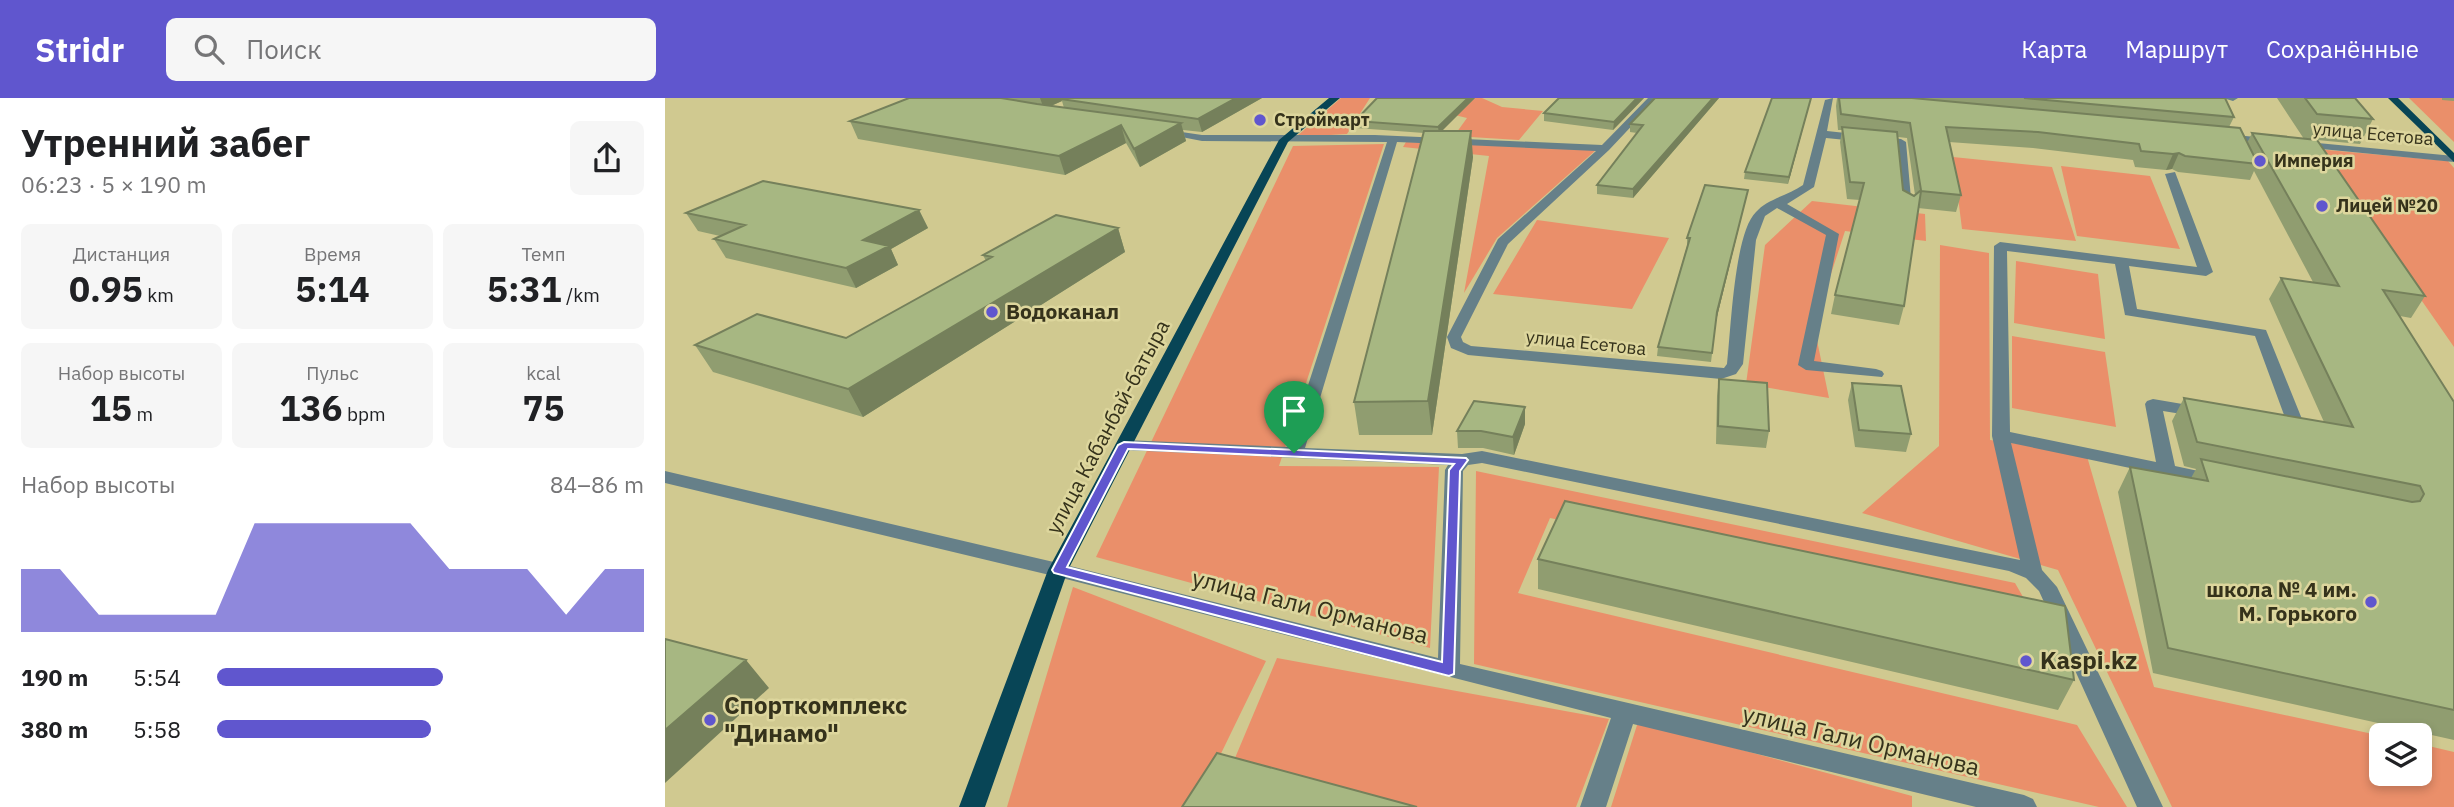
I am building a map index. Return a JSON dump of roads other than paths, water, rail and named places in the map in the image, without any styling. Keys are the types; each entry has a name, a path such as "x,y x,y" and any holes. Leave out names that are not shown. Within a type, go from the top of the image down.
{"main road":[{"name":"улица Кабанбай-батыра","path":"972,807 1059,570 1284,140 1335,98"},
{"path":"2393,98 2454,159"}],"street":[{"name":"улица Есетова","path":"1653,98 1605,148 1503,242 1454,337 1456,345 1468,350 1694,372 1721,374 1730,370 1735,364 1749,243 1755,222 1760,214 1808,187 1831,100"},
{"path":"2228,98 2233,98"},
{"path":"1149,131 1202,138 1393,139 1605,148"},
{"path":"1822,134 1901,142 1908,207"},
{"name":"улица Есетова","path":"2208,136 2454,159"},
{"path":"1294,453 1393,139"},
{"path":"2033,573 2001,436 2000,246 2206,272 2171,174"},
{"path":"1779,204 1833,234 1806,365 1876,374"},
{"path":"2121,261 2130,312 2261,334 2298,429 2271,425"},
{"path":"2167,470 2153,404 2218,415"},
{"path":"2001,436 2234,484"},
{"path":"1124,445 1462,460 1482,457 2012,565 2033,573 2047,587 2150,807"},
{"path":"1449,670 1454,470 1462,460"},
{"name":"улица Гали Орманова","path":"665,477 1059,570 1449,670 2024,807"},
{"path":"1593,807 1625,712"}],"place":[{"name":"Строймарт","path":"1260,120"},
{"name":"Империя","path":"2260,161"},
{"name":"Лицей №20","path":"2322,206"},
{"name":"Водоканал","path":"992,312"},
{"name":"школа № 4 им. М. Горького","path":"2371,602"},
{"name":"Kaspi.kz","path":"2026,661"},
{"name":"Спорткомплекс \"Динамо\"","path":"710,720"}]}
